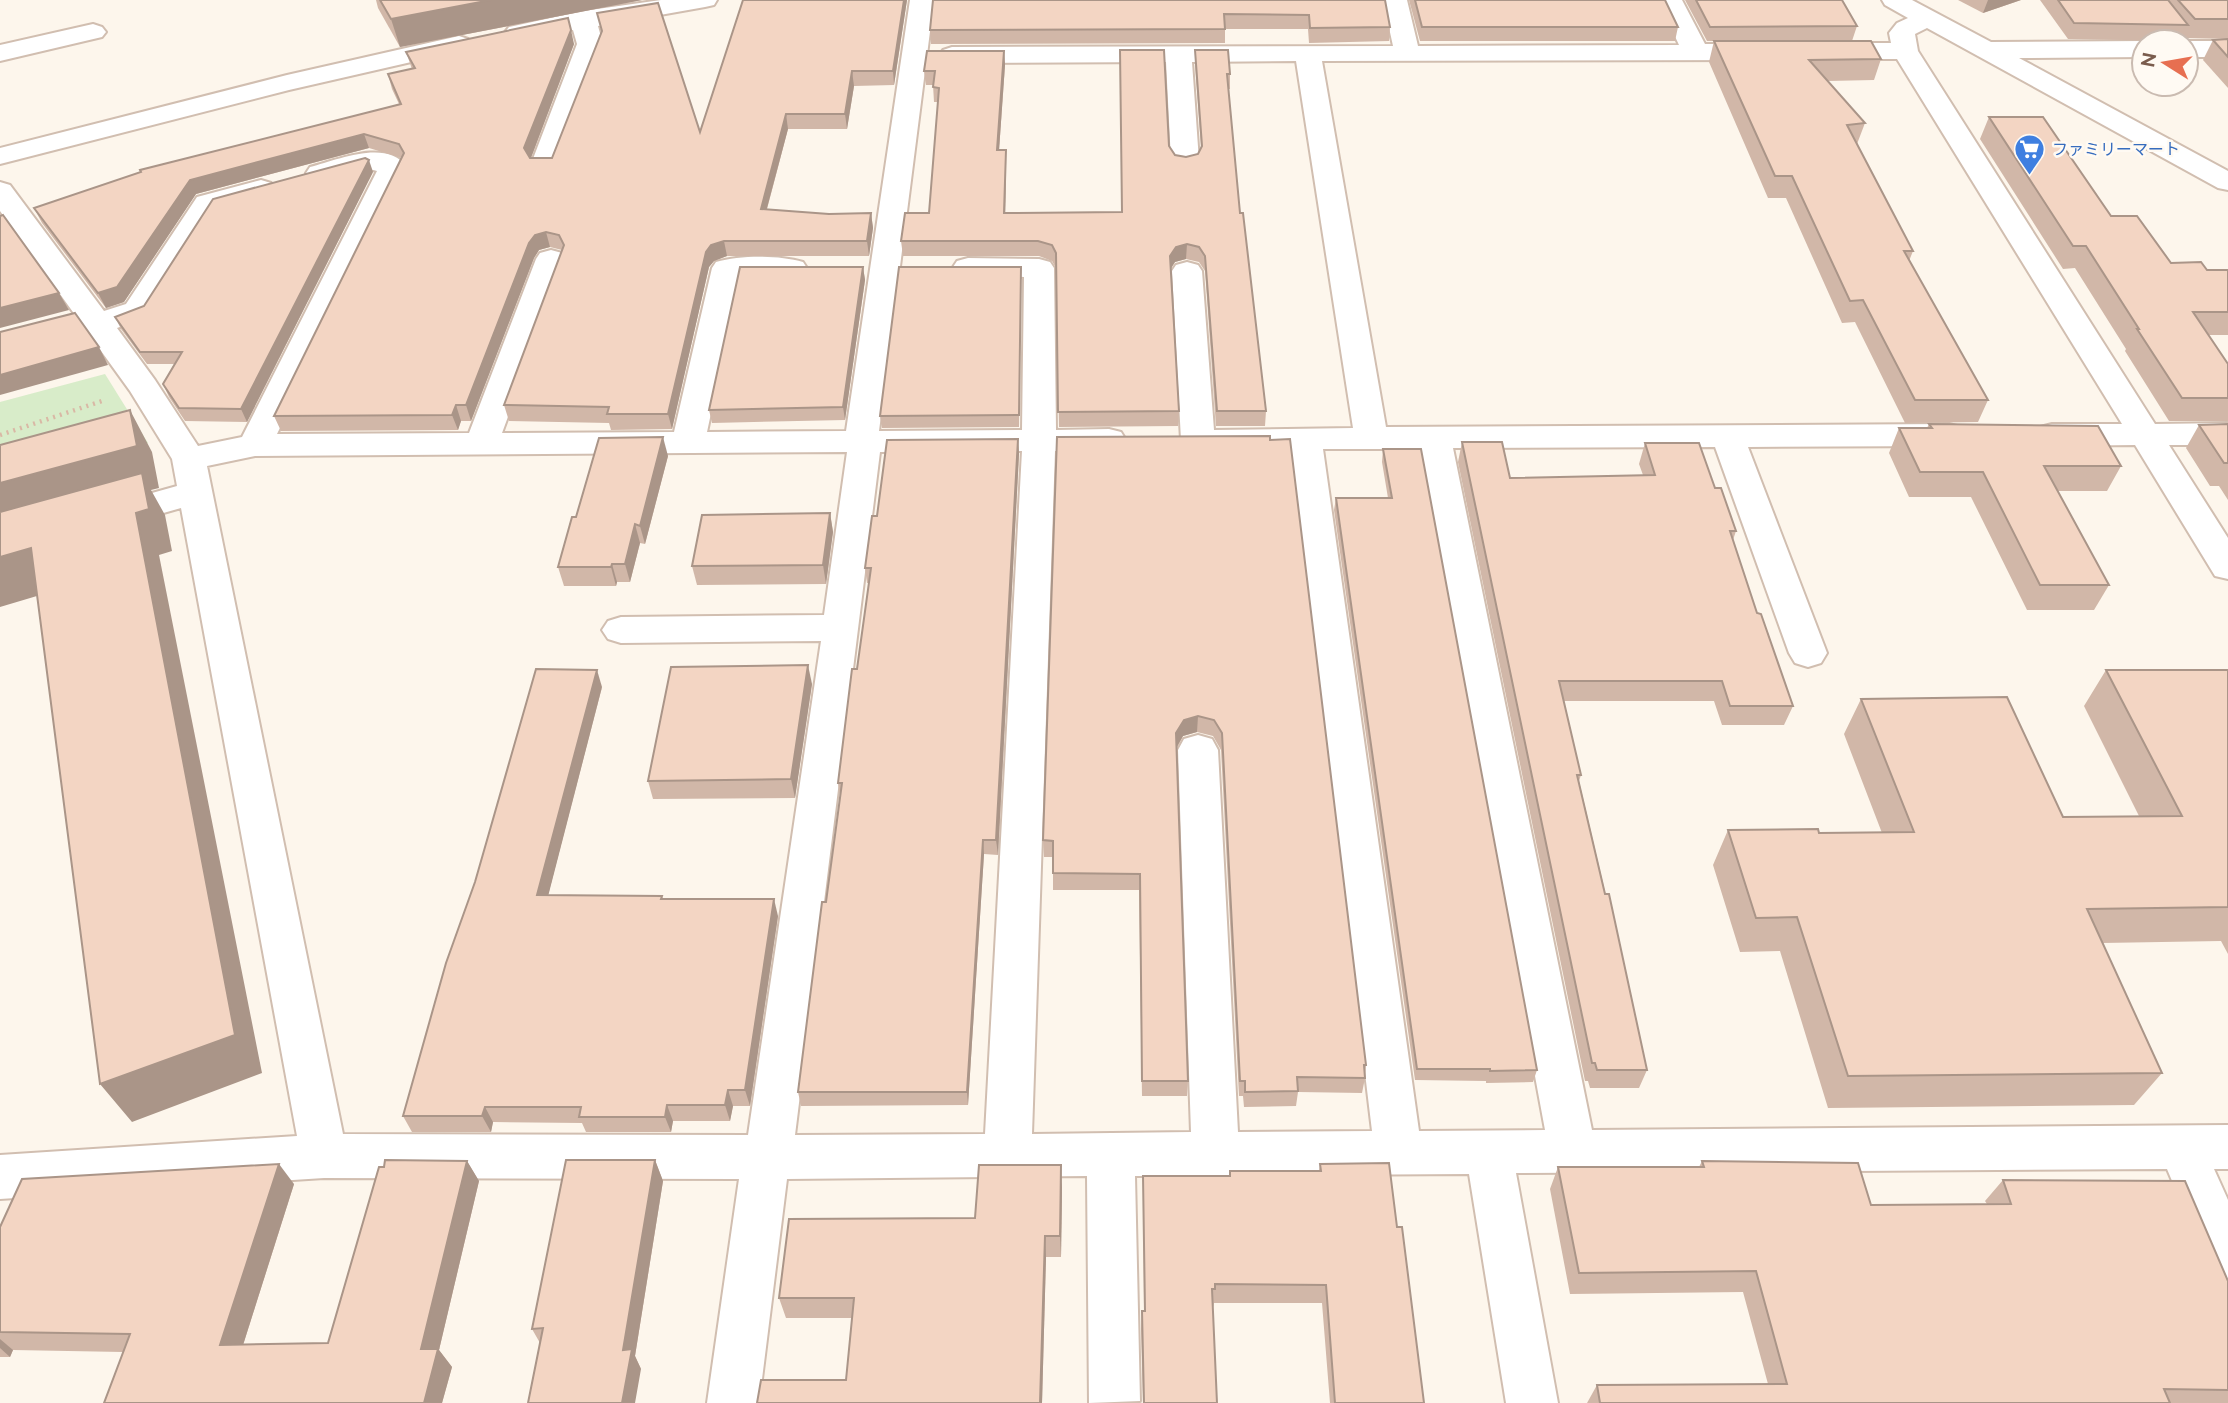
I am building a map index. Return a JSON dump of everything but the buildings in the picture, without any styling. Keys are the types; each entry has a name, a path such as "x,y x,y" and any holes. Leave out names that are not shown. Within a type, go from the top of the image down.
{"street":[{"path":"0,156 288,83 484,38 646,4 705,0"},
{"path":"733,1403 766,1157 775,1121 863,457 862,425 922,0"},
{"path":"1395,0 1407,53"},
{"path":"1671,0 1696,52"},
{"path":"1894,0 2228,182"},
{"path":"545,164 590,44 583,19"},
{"path":"1928,19 1906,28 1902,33 1905,51 2228,567"},
{"path":"0,53 93,32"},
{"path":"1985,50 2130,49"},
{"path":"2200,49 2228,49"},
{"path":"915,55 1905,51"},
{"path":"1179,54 1185,161"},
{"path":"1308,54 1371,439"},
{"path":"86,321 137,310 207,203 370,159 394,167 255,445"},
{"path":"0,191 86,321 144,387 192,476 324,1156"},
{"path":"481,444 551,259"},
{"path":"688,443 727,268 1040,268 1039,440 1009,1156"},
{"path":"1172,440 1187,271"},
{"path":"2020,435 2228,434"},
{"path":"78,525 192,476 255,445 1978,435"},
{"path":"1728,437 1808,653"},
{"path":"1434,438 1573,1153"},
{"path":"1305,439 1398,1153"},
{"path":"621,630 841,628"},
{"path":"1198,750 1215,1155"},
{"path":"2181,1147 2228,1256"},
{"path":"0,1177 324,1156 1009,1156 2228,1147"},
{"path":"1489,1153 1532,1403"},
{"path":"1111,1155 1114,1401"}],"path":[{"path":"0,435 144,387"}],"green space":[{"path":"105,374 148,443 0,487 0,402"}],"place":[{"name":"ファミリーマート","path":"2029,176"}]}
